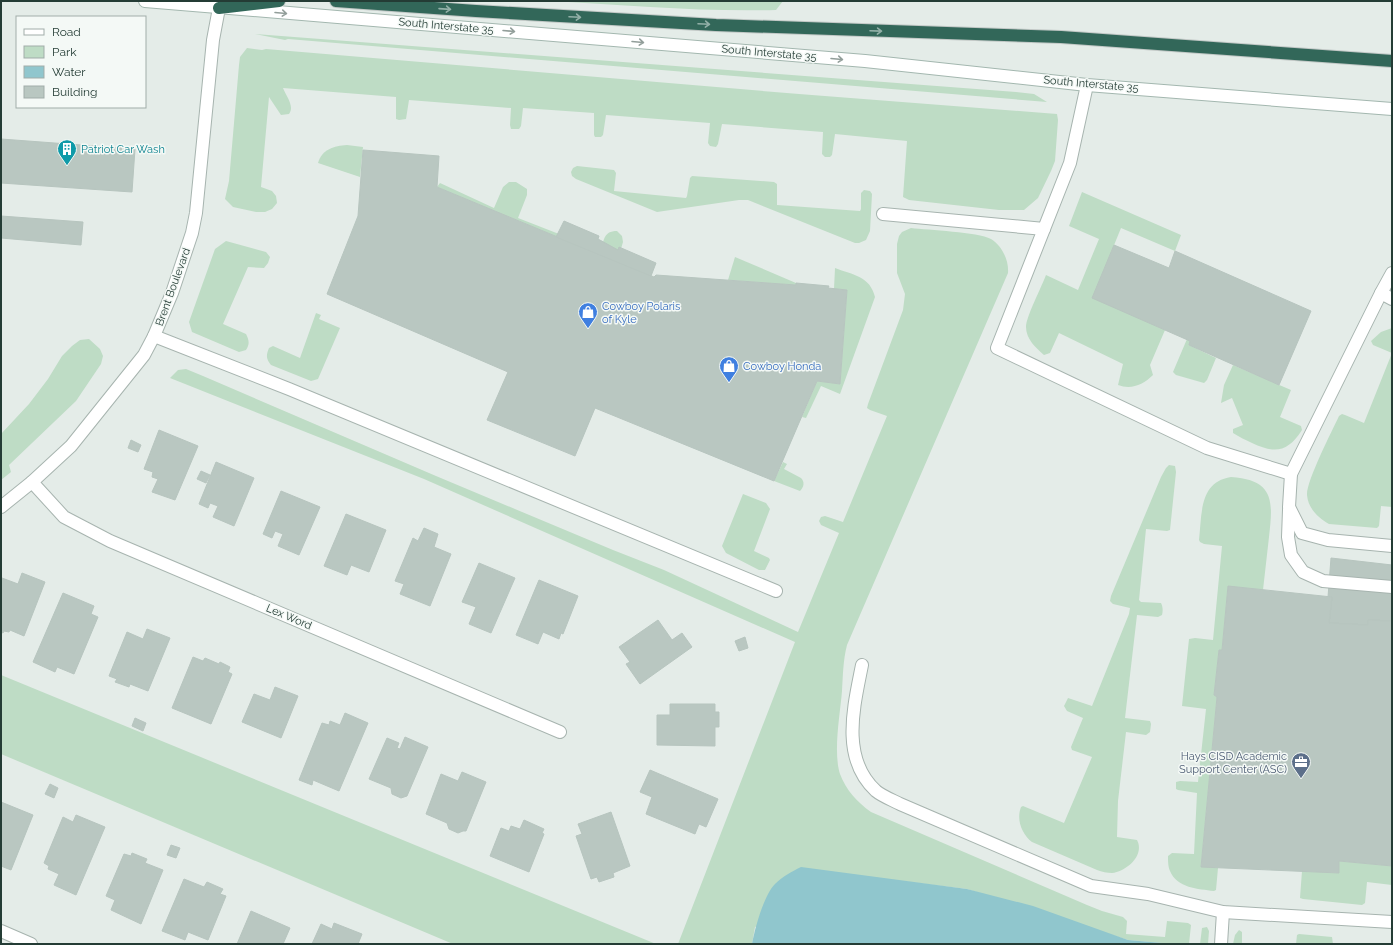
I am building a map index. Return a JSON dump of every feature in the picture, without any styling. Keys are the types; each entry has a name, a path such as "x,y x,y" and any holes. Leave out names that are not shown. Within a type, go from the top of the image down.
{"highway":[{"path":"219,8 280,1"},
{"path":"336,1 491,12 716,25 1060,37 1392,61"}],"main road":[{"name":"South Interstate 35","path":"145,1 865,61 1086,84 1392,109"},
{"name":"Brent Boulevard","path":"1,507 32,482 71,446 134,368 154,336 172,293 192,233 196,214 213,40 219,8"},
{"path":"1086,84 1070,163 997,348 1207,448 1291,474"},
{"path":"883,214 1044,229"},
{"path":"1392,273 1291,474 1288,537 1290,555 1303,572 1323,581 1392,587"},
{"path":"1381,293 1392,299"},
{"path":"154,336 282,386 776,591"},
{"name":"Lex Word","path":"32,482 64,517 110,541 560,732"},
{"path":"1289,506 1302,533 1328,540 1392,546"},
{"path":"862,665 854,706 852,743 861,772 876,791 900,804 1091,886 1148,894 1223,912 1392,922"},
{"path":"1221,944 1223,912"},
{"path":"1,932 31,944"}],"green space":[{"path":"552,1 783,1 776,10 720,10"},
{"path":"255,34 1016,92 1034,94 1047,102 288,39 285,40"},
{"path":"247,48 1057,114 1058,120 1055,161 1038,198 1024,210 999,210 909,200 903,197 907,141 835,134 832,155 830,157 825,157 822,154 823,132 722,124 716,147 710,146 708,143 710,123 606,115 603,135 601,137 595,137 594,113 523,108 521,126 519,129 511,129 511,108 409,100 406,119 399,120 396,119 396,97 283,88 291,104 291,111 289,114 281,115 269,97 261,187 272,191 276,196 277,203 272,209 265,212 256,212 233,207 225,199 229,181 240,57"},
{"path":"347,145 363,147 360,177 318,163 322,154 329,149"},
{"path":"577,166 614,170 616,173 614,191 686,198 690,178 692,176 774,182 777,184 777,205 860,211 861,193 864,190 870,191 872,194 870,231 866,240 855,243 748,200 657,212 576,179 572,176 571,172 573,168"},
{"path":"509,182 516,182 527,189 527,195 518,218 600,250 607,234 612,231 617,231 622,236 623,242 617,262 437,187 440,183 494,208 503,187"},
{"path":"1082,192 1181,235 1175,251 1121,228 1093,297 1165,330 1150,365 1153,375 1137,386 1128,387 1118,385 1123,364 1059,333 1050,353 1044,355 1032,343 1026,331 1027,322 1034,301 1046,275 1078,290 1099,239 1069,226"},
{"path":"911,228 964,233 991,239 998,245 1006,258 1008,273 847,645 844,662 837,744 840,774 852,795 871,812 1087,905 1123,917 1127,921 1126,934 1165,937 1167,921 1188,923 1191,925 1189,944 1128,940 967,889 901,881 755,927 752,944 678,944 795,642 424,479 170,378 178,370 186,369 436,476 664,570 798,632 839,533 821,525 819,521 821,517 825,516 843,522 887,416 867,408 903,310 905,294 897,273 897,244 899,236 902,232"},
{"path":"226,241 266,252 270,257 264,268 248,267 223,324 246,334 249,344 246,350 239,352 192,332 189,322 215,249"},
{"path":"735,257 796,283 796,285 728,280"},
{"path":"835,268 865,280 873,290 875,297 840,394 821,386 806,418 802,417 817,381 840,384 847,290 834,289"},
{"path":"316,313 321,315 319,319 340,328 318,379 311,381 271,365 267,359 267,355 269,348 273,346 300,358"},
{"path":"1392,328 1392,353 1373,345 1371,341 1381,332"},
{"path":"89,339 100,349 103,356 101,364 76,401 9,465 11,472 1,480 1,434 29,404 48,379 62,356 80,340"},
{"path":"1187,339 1190,341 1189,345 1216,358 1207,380 1204,383 1176,375 1173,372"},
{"path":"1392,353 1392,507 1381,506 1379,526 1377,528 1329,524 1317,516 1309,504 1307,495 1311,479 1339,416 1342,414 1364,423"},
{"path":"1233,365 1291,390 1280,417 1301,426 1302,430 1292,443 1280,449 1268,449 1260,447 1233,433 1233,429 1243,425 1232,398 1221,403 1224,385"},
{"path":"783,462 787,464 784,469 801,478 803,481 804,484 800,491 774,481"},
{"path":"1169,465 1175,466 1176,472 1170,530 1146,529 1139,600 1141,602 1161,603 1162,615 1158,617 1137,615 1125,718 1150,721 1150,732 1146,735 1126,732 1118,801 1117,837 1137,840 1139,851 1137,857 1129,866 1118,872 1106,873 1032,842 1025,835 1019,817 1021,807 1023,806 1064,823 1092,757 1072,750 1071,747 1083,718 1067,711 1064,706 1068,698 1092,706 1129,614 1130,608 1113,604 1110,601 1111,596 1161,477"},
{"path":"1231,477 1245,479 1256,483 1263,488 1268,495 1271,513 1263,590 1228,587 1222,650 1219,650 1214,695 1217,697 1201,866 1218,868 1216,890 1214,891 1189,887 1178,881 1173,877 1169,869 1168,856 1172,853 1194,854 1197,793 1176,789 1176,782 1198,782 1206,709 1182,706 1189,639 1195,638 1213,640 1222,546 1204,544 1200,542 1202,510 1204,501 1213,485 1221,480"},
{"path":"743,494 766,503 770,509 754,551 769,558 770,560 765,570 759,570 726,553 722,546"},
{"path":"1,675 656,944 453,944 1,754"},
{"path":"1339,861 1392,866 1392,885 1367,882 1365,903 1362,905 1300,898 1302,871 1339,873"},
{"path":"1207,927 1209,931 1208,944 1200,944 1202,928"},
{"path":"1239,930 1242,932 1242,944 1233,944 1235,935"},
{"path":"1297,935 1332,937 1333,944 1296,944"}],"water":[{"path":"801,867 967,889 1033,906 1128,940 1173,944 752,944 760,912 771,889 790,872"}],"building":[{"name":"Patriot Car Wash","path":"1,139 135,149 132,192 1,183"},
{"path":"363,150 439,156 437,187 654,277 656,275 796,285 796,283 829,286 828,288 847,290 840,384 817,381 774,481 595,408 575,456 487,420 508,372 327,294 358,216"},
{"path":"1,216 83,222 81,245 1,238"},
{"path":"564,221 599,236 598,239 618,250 619,247 656,263 651,276 556,237"},
{"path":"1114,245 1169,268 1175,251 1311,311 1279,385 1189,345 1190,341 1092,298"},
{"path":"159,430 198,446 175,500 152,492 158,479 152,477 153,472 144,469"},
{"path":"131,440 141,445 138,452 128,448"},
{"path":"216,462 254,478 234,526 213,517 218,506 210,503 208,508 199,504"},
{"path":"201,471 210,475 206,483 197,479"},
{"path":"281,491 320,507 299,555 278,546 283,534 275,531 272,538 263,534"},
{"path":"346,514 386,530 369,572 351,565 347,575 324,566"},
{"path":"424,528 438,534 434,547 451,554 430,606 400,594 404,584 395,581 413,538 418,541"},
{"path":"1331,558 1392,565 1392,621 1368,620 1368,625 1329,623 1332,597 1328,597"},
{"path":"479,563 515,578 491,633 469,624 476,607 462,602"},
{"path":"22,573 45,582 24,636 10,630 9,632 1,632 1,579 2,578 18,584"},
{"path":"539,580 578,596 563,634 561,633 559,639 543,632 538,644 516,635"},
{"name":"Hays CISD Academic Support Center (ASC)","path":"1228,586 1332,597 1329,623 1368,625 1368,620 1392,621 1392,866 1339,861 1339,873 1201,867 1217,697 1214,695 1219,650 1222,650"},
{"path":"63,593 94,606 91,614 98,617 74,674 57,667 55,672 33,662"},
{"path":"658,620 672,640 682,633 692,647 640,684 626,664 630,662 619,647"},
{"path":"147,629 170,638 148,691 130,684 129,687 115,682 117,679 109,676 127,632 143,639"},
{"path":"745,637 748,648 739,651 735,641"},
{"path":"193,657 203,661 205,658 219,664 220,662 230,667 228,672 232,674 211,724 172,708"},
{"path":"275,687 298,696 281,738 242,722 254,694 270,700"},
{"path":"670,704 715,704 715,712 719,712 719,727 715,727 715,746 657,745 657,715 670,715"},
{"path":"345,713 368,723 339,791 313,780 312,785 299,780 322,723 329,725 330,721 340,725"},
{"path":"135,718 146,723 143,731 132,726"},
{"path":"405,737 428,747 407,796 401,798 392,794 391,788 369,779 387,738 399,743 397,748 400,749"},
{"path":"650,770 718,799 706,827 699,824 695,834 646,814 652,797 640,792"},
{"path":"462,772 486,782 466,831 458,833 449,829 447,823 426,814 441,774 458,781"},
{"path":"50,784 58,788 54,798 45,794"},
{"path":"1,802 33,815 11,870 1,866"},
{"path":"611,812 630,866 613,873 614,877 599,882 597,877 591,879 576,836 582,834 578,824"},
{"path":"76,815 105,827 76,895 54,885 59,874 48,869 49,866 44,863 63,817 73,822"},
{"path":"524,820 544,829 542,833 544,834 529,872 490,856 501,828 509,831 511,826 520,829"},
{"path":"171,845 180,848 176,858 167,855"},
{"path":"132,853 147,859 145,863 163,870 141,924 111,910 115,900 106,896 124,854 131,856"},
{"path":"184,879 204,887 207,882 223,889 220,894 226,896 208,940 188,932 185,940 162,931"},
{"path":"251,911 290,928 283,944 237,944"},
{"path":"334,923 362,934 358,944 312,944 321,924 332,929"}],"place":[{"name":"Patriot Car Wash","path":"67,166"},
{"name":"Cowboy Polaris of Kyle","path":"588,329"},
{"name":"Cowboy Honda","path":"729,383"},
{"name":"Hays CISD Academic Support Center (ASC)","path":"1301,779"}]}
